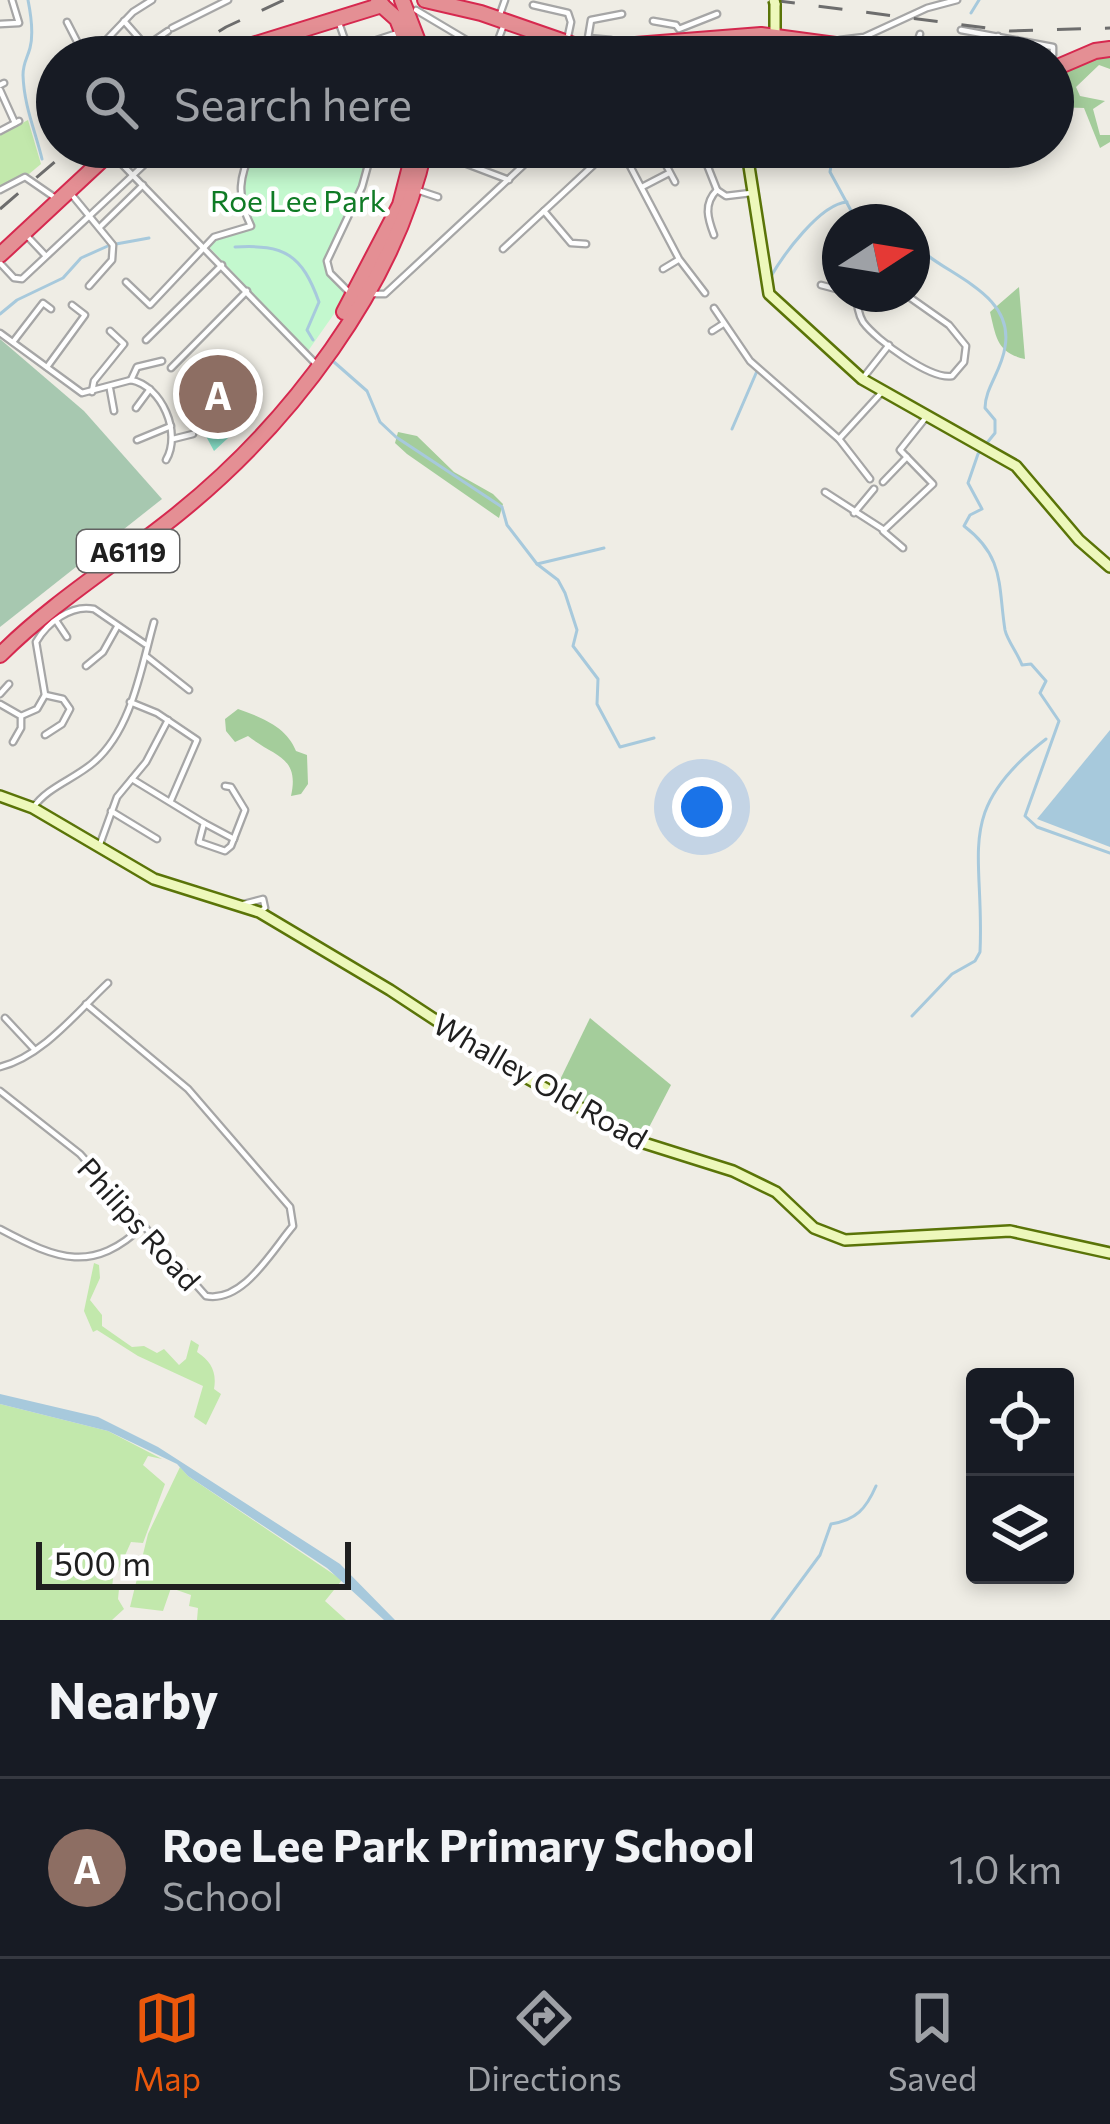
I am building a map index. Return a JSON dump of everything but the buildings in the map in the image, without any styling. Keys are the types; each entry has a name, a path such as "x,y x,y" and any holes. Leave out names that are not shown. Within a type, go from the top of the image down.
{"highway":[{"path":"397,4 404,36"},
{"path":"397,4 413,36"},
{"path":"282,36 353,11 397,4 502,21 542,36"},
{"path":"1074,53 1110,49"},
{"path":"0,259 94,168"},
{"name":"A6119","path":"0,646 63,590 188,496 316,363 400,205 410,168"},
{"name":"A6119","path":"0,656 40,618 189,505 287,407 368,291 420,168"}],"street":[{"path":"0,24 19,23 12,0"},
{"path":"109,36 150,0"},
{"path":"161,36 228,0"},
{"path":"498,36 505,0"},
{"path":"869,36 927,8 957,0"},
{"path":"774,2 778,36"},
{"path":"397,4 455,36"},
{"path":"533,5 571,17 568,36"},
{"path":"588,36 593,18 622,14"},
{"path":"679,36 717,14"},
{"path":"337,18 343,36"},
{"path":"124,21 137,36"},
{"path":"653,21 676,25 677,36"},
{"path":"67,22 75,36"},
{"path":"961,30 998,36"},
{"path":"393,36 403,32"},
{"path":"0,131 17,122 2,86"},
{"path":"127,168 316,363"},
{"path":"0,259 17,280 141,168"},
{"path":"125,283 150,305 206,246 224,232 250,226 238,192 243,168"},
{"path":"354,295 330,273 327,261 367,168"},
{"path":"478,168 508,180"},
{"path":"373,294 385,293 521,168"},
{"path":"503,249 592,168"},
{"path":"630,168 679,259 705,293"},
{"path":"708,168 717,190 726,196 751,193"},
{"path":"748,168 769,294 862,379 1016,466 1079,540 1110,567"},
{"path":"642,187 668,169 675,182"},
{"path":"0,190 25,176 92,215 110,237 112,260 90,282"},
{"path":"101,226 143,185"},
{"path":"414,189 438,197"},
{"path":"714,235 706,212 717,190"},
{"path":"544,211 571,243 586,244"},
{"path":"24,233 46,256"},
{"path":"663,269 679,259"},
{"path":"146,340 222,265"},
{"path":"171,368 247,291"},
{"path":"13,342 43,303 51,310"},
{"path":"47,367 85,315 72,305"},
{"path":"714,308 750,362 838,439 871,479"},
{"path":"860,312 861,319 889,344 943,378 958,371 968,352 961,336 930,312"},
{"path":"712,331 723,324"},
{"path":"92,392 94,381 124,344 110,331"},
{"path":"0,333 82,393 131,380 149,389 159,398 170,426 173,440 166,460"},
{"path":"862,379 889,344"},
{"path":"131,380 136,367 162,362"},
{"path":"110,388 114,411"},
{"path":"136,408 149,389"},
{"path":"838,439 882,392"},
{"path":"883,531 933,484 900,447 927,416"},
{"path":"137,440 170,426"},
{"path":"173,440 193,434"},
{"path":"883,482 907,457"},
{"path":"854,513 874,490"},
{"path":"824,492 904,548"},
{"path":"13,742 22,716 37,709 45,695 35,649 39,636 69,611 88,607 147,645"},
{"path":"56,621 67,632"},
{"path":"33,808 41,796 75,778 110,746 130,702 154,622"},
{"path":"86,666 103,652 117,627"},
{"path":"144,655 189,689"},
{"path":"0,694 9,683"},
{"path":"45,695 74,707 62,724 45,735"},
{"path":"130,702 168,720 198,742 170,802"},
{"path":"0,704 22,716"},
{"path":"98,848 116,797 146,763 168,720"},
{"path":"132,778 234,839"},
{"path":"204,823 198,838 203,845 226,851 245,808 231,787 225,786"},
{"name":"Whalley Old Road","path":"0,796 33,808 154,879 259,913 390,990 507,1067 644,1143 734,1172 776,1192 824,1234 845,1240 1010,1231 1110,1252"},
{"path":"111,811 157,838"},
{"path":"0,1067 34,1049 108,982"},
{"name":"Philips Road","path":"0,1091 80,1154 206,1296 228,1297 292,1226 292,1212 188,1089 86,1004"},
{"path":"5,1018 34,1049"},
{"path":"0,1229 62,1256 82,1259 112,1252 144,1225"}],"green space":[{"path":"1110,53 1110,69 1099,65 1076,87 1080,96 1105,101 1093,109 1100,135 1110,135 1110,142 1100,148 1084,108 1074,108 1074,64"},
{"path":"28,120 36,168 0,187 0,135"},
{"name":"Roe Lee Park","path":"248,168 364,168 326,255 329,277 348,294 308,351 208,246 253,224 244,204"},
{"path":"1019,287 1025,359 1003,348 990,312"},
{"path":"0,339 84,411 162,499 0,627"},
{"path":"207,379 216,386 233,381 254,414 214,451 181,390 192,386 197,390"},
{"path":"398,432 417,436 454,472 493,494 503,504 499,518 407,454 395,443"},
{"path":"238,709 272,724 296,751 307,755 308,784 301,794 291,796 292,773 283,759 248,736 235,742 226,731 225,719"},
{"path":"590,1018 671,1085 644,1137 556,1088"},
{"path":"94,1263 99,1265 100,1278 90,1300 102,1315 102,1326 132,1347 144,1346 157,1353 164,1349 179,1365 186,1359 191,1340 199,1345 197,1352 212,1368 214,1389 221,1394 206,1425 194,1417 203,1386 93,1332 84,1311"},
{"path":"0,1404 108,1431 162,1459 148,1456 143,1465 165,1484 143,1543 131,1542 114,1571 112,1587 119,1589 124,1609 112,1620 0,1620"},
{"path":"180,1467 342,1580 325,1601 346,1620 197,1620 198,1608 189,1606 191,1595 171,1588 163,1611 130,1607 148,1534"}],"water":[{"path":"1110,730 1110,847 1037,819"},
{"path":"0,1394 98,1417 158,1447 340,1564 395,1620 384,1620 327,1568 177,1464 108,1431 0,1404"}],"waterway":[{"path":"28,0 32,36 24,86 36,137"},
{"path":"971,13 979,0"},
{"path":"831,168 847,204"},
{"path":"770,278 814,221 847,202"},
{"path":"116,244 149,238"},
{"path":"0,314 17,300 63,278 81,258 110,245"},
{"path":"235,247 279,251 298,263 319,302 307,330 313,340"},
{"path":"930,257 988,298 1005,328 1005,347 985,408 995,420 995,433 978,454 968,483 982,509 970,515 964,526 993,561 1006,634 1022,665 1031,664 1046,681 1040,693 1059,721 1025,816 1037,827 1110,853"},
{"path":"334,362 367,391 380,422 396,437 502,507 507,525 565,593 577,630 573,646 598,679 597,704 620,747 654,738"},
{"path":"732,429 757,371"},
{"path":"537,564 604,548"},
{"path":"912,1016 980,952 978,859 985,812 1016,765 1046,739"},
{"path":"772,1620 820,1555 831,1524 859,1512 876,1486"}],"railway":[{"path":"212,36 284,0"},
{"path":"771,0 1010,31 1110,28"},
{"path":"0,209 48,168"}],"place":[{"name":"Roe Lee Park Primary School","path":"218,394"}]}
